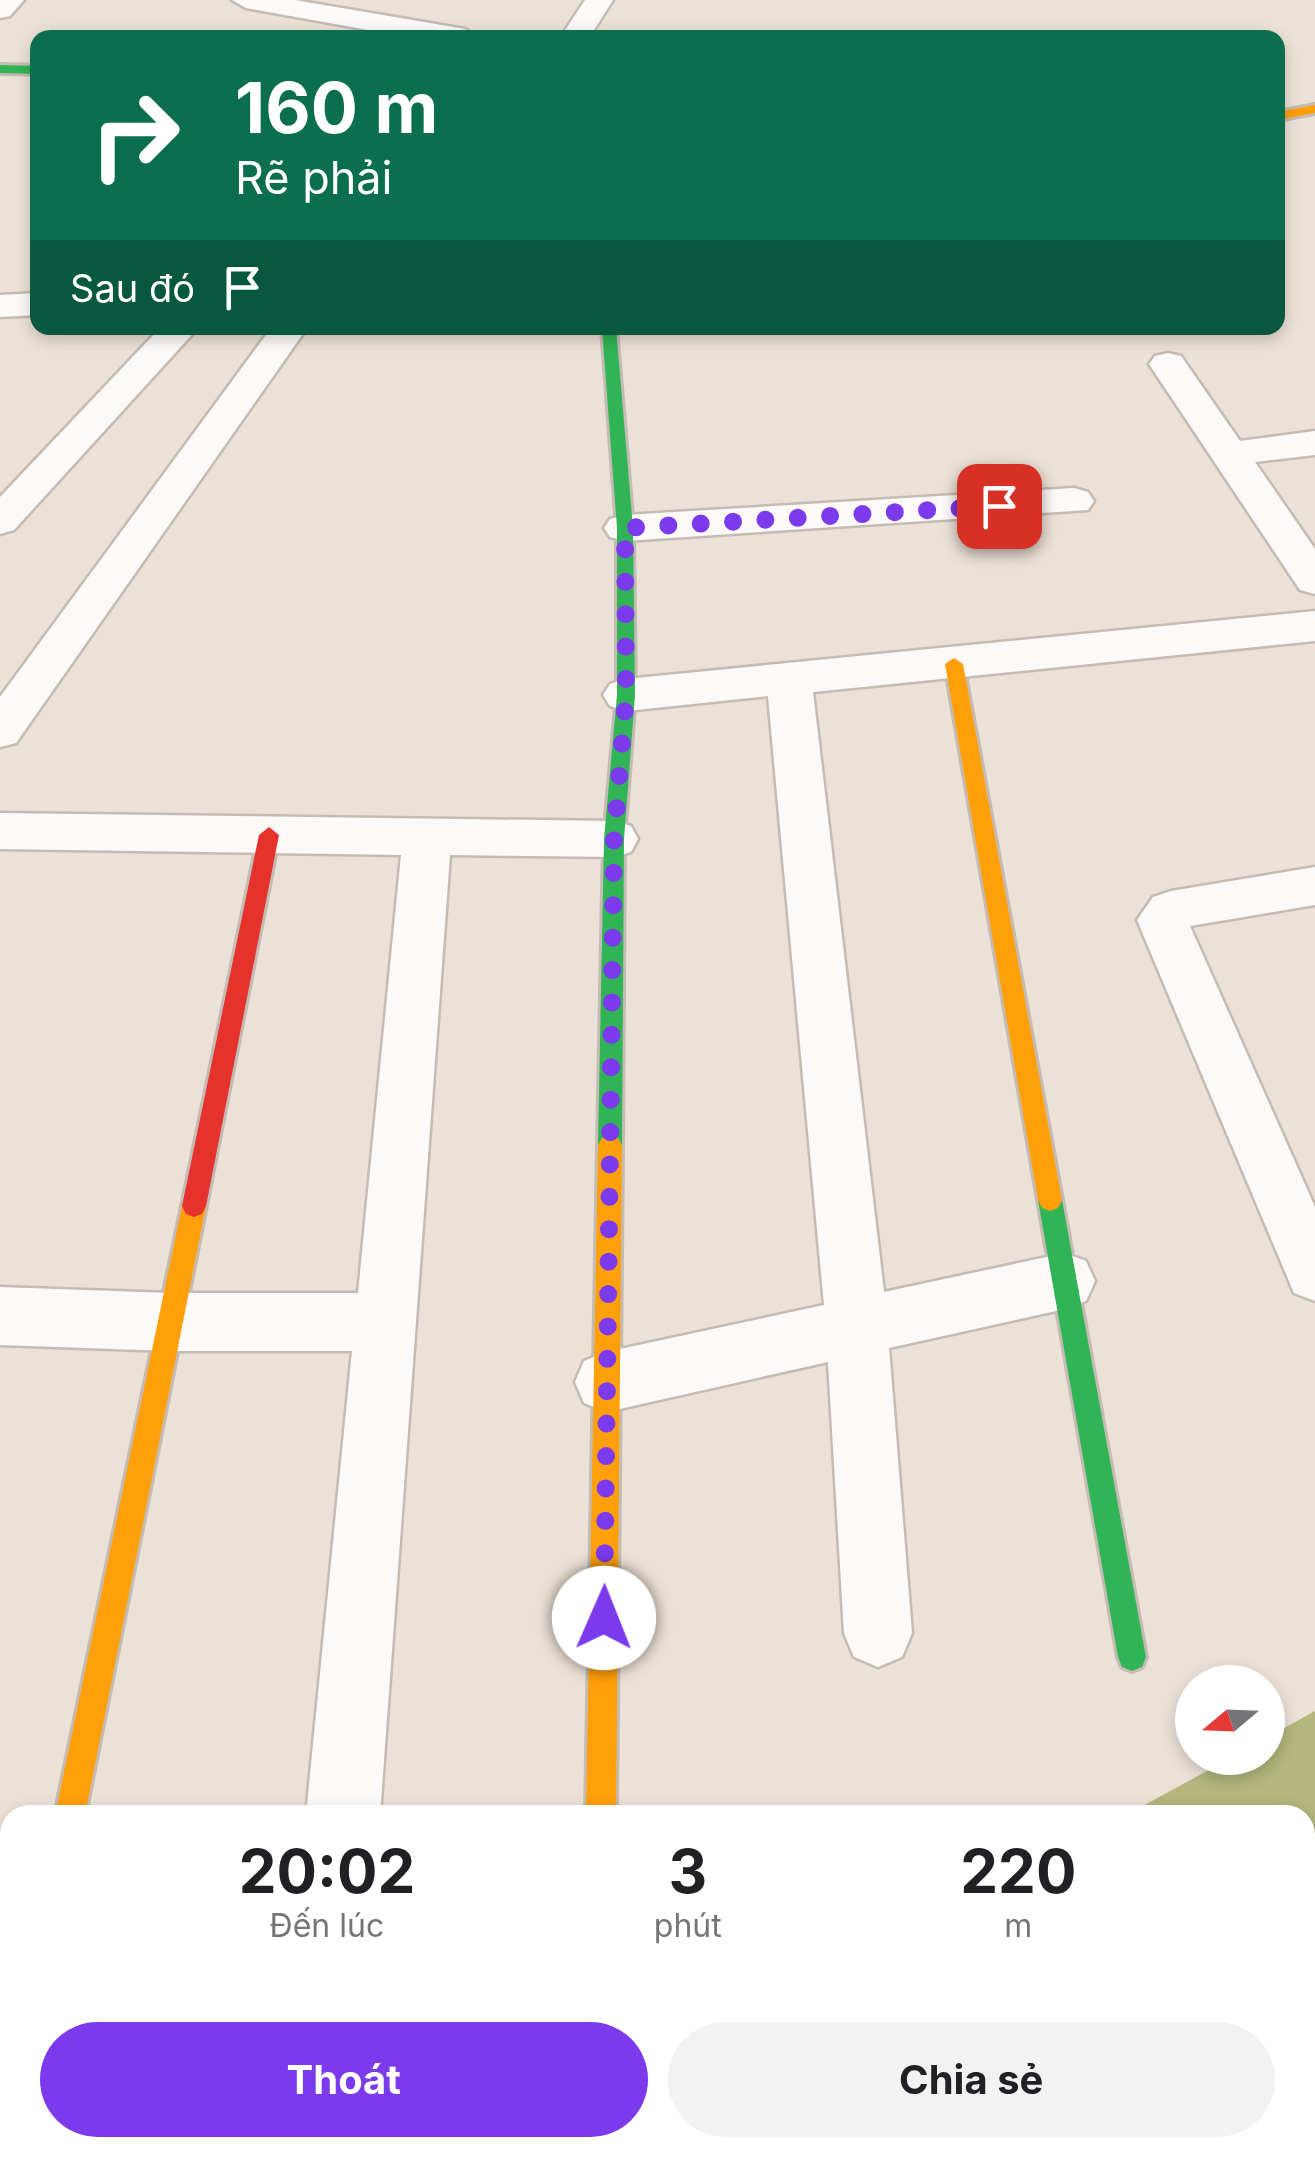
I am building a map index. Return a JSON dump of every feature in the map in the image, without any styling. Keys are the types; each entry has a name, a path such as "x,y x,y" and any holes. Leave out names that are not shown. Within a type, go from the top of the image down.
{"street":[{"path":"0,10 10,0"},
{"path":"246,0 414,30"},
{"path":"364,22 389,0"},
{"path":"579,30 599,0"},
{"path":"0,69 30,70"},
{"path":"1285,115 1315,110"},
{"path":"0,306 30,304"},
{"path":"0,520 173,335"},
{"path":"0,732 284,335"},
{"path":"601,1805 614,840 626,695 625,528 611,335"},
{"path":"1168,364 1315,580"},
{"path":"1228,454 1315,443"},
{"path":"0,463 55,462"},
{"path":"625,528 1074,502"},
{"path":"626,695 1315,626"},
{"path":"954,664 1132,1657"},
{"path":"789,681 857,1327 878,1633"},
{"path":"0,831 614,840"},
{"path":"72,1805 268,835"},
{"path":"345,1805 427,837"},
{"path":"1315,886 1186,907 1171,911 1163,920 1164,932 1315,1273"},
{"path":"606,1382 1066,1282"},
{"path":"0,1316 170,1322 386,1322"}],"shaded area":[{"path":"1315,1711 1315,1805 1144,1805 1200,1775 1285,1775 1285,1728"}],"traffic: fast":[{"path":"0,69 30,70"},
{"path":"610,335 625,528 626,695 614,839 610,1145"},
{"path":"1050,1200 1132,1657"}],"traffic: slow":[{"path":"1285,115 1315,109"},
{"path":"954,664 1050,1200"},
{"path":"601,1805 610,1145"},
{"path":"72,1805 194,1206"}],"traffic: jam":[{"path":"194,1206 269,835"}],"route":[{"path":"604,1618 614,840 626,695 625,528 999,506"}]}
